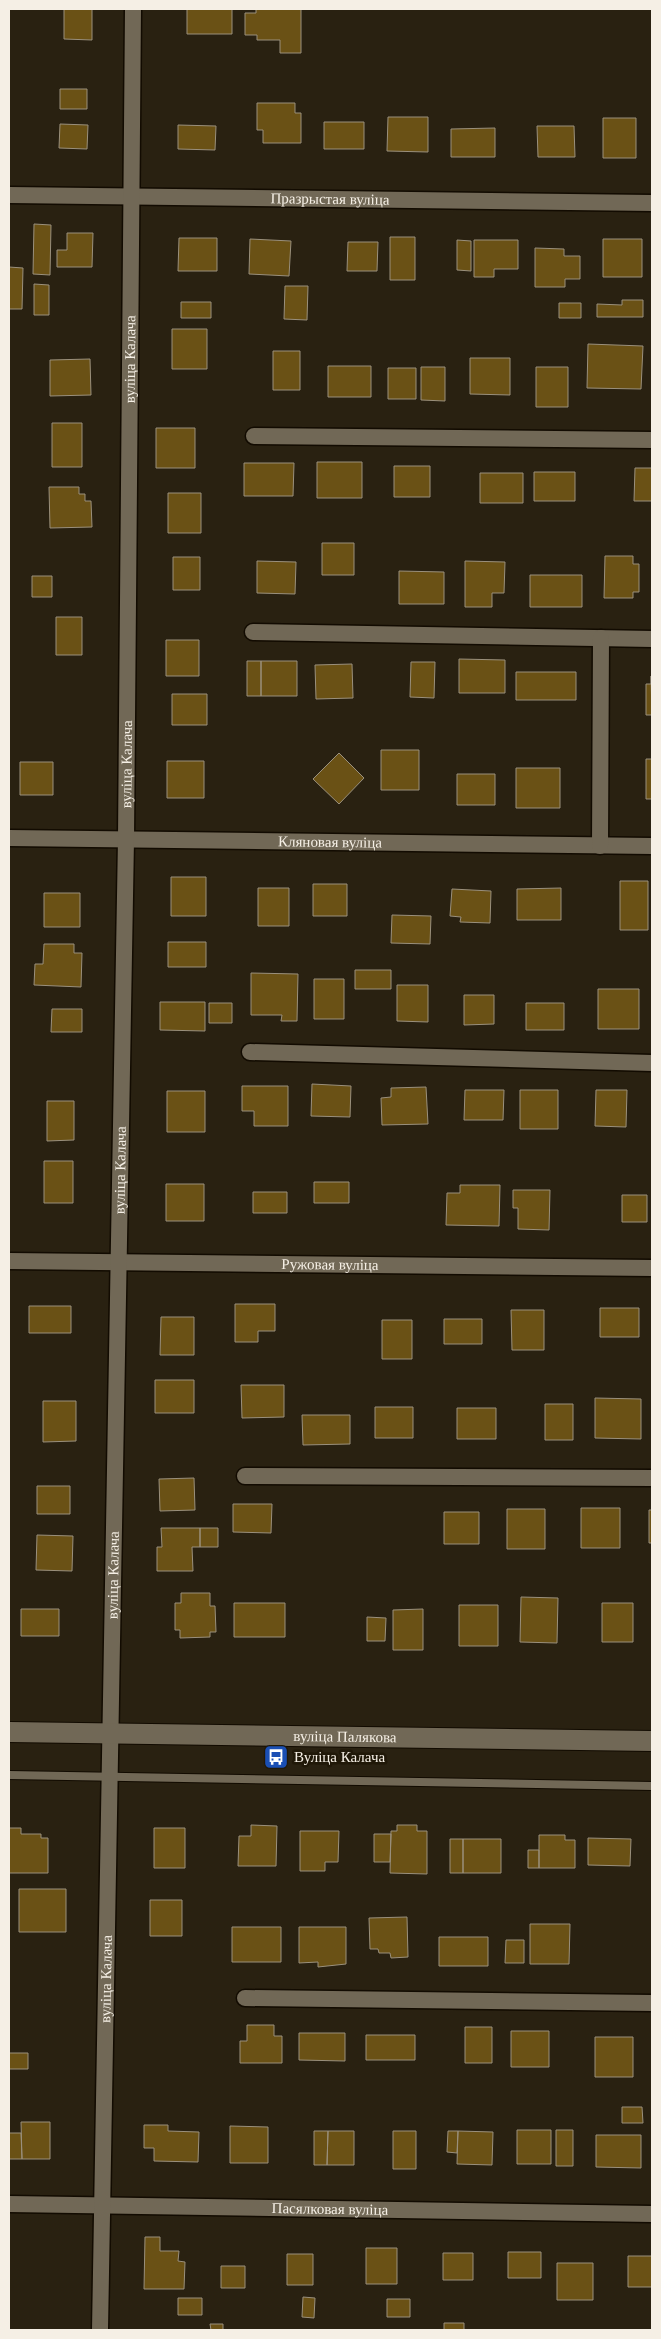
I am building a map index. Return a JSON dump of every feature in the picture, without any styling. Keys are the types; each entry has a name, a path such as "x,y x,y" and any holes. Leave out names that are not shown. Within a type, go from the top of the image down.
{"street":[{"name":"вуліца Калача","path":"100,2330 108,1777 126,839 133,9"},
{"name":"Празрыстая вуліца","path":"9,195 652,203"},
{"path":"254,436 652,440"},
{"path":"253,632 652,639"},
{"path":"600,846 601,638"},
{"name":"Кляновая вуліца","path":"9,838 652,846"},
{"path":"250,1052 652,1063"},
{"name":"Ружовая вуліца","path":"9,1261 652,1268"},
{"path":"245,1476 652,1478"},
{"name":"вуліца Палякова","path":"9,1732 652,1740"},
{"path":"245,1998 652,2003"},
{"name":"Пасялковая вуліца","path":"9,2204 652,2214"}],"lane":[{"path":"9,1775 652,1786"}],"building":[{"path":"64,9 92,9 92,40 64,39"},
{"path":"187,9 232,9 232,34 187,34"},
{"path":"256,9 301,9 301,53 280,53 280,40 257,40 257,35 245,35 245,13 256,13"},
{"path":"60,89 87,89 87,109 60,109"},
{"path":"257,103 295,103 295,113 301,113 301,143 263,143 263,130 257,130"},
{"path":"388,117 428,117 428,152 387,151"},
{"path":"603,118 636,118 636,158 603,158"},
{"path":"324,122 364,122 364,149 324,149"},
{"path":"60,124 88,125 87,149 59,148"},
{"path":"178,125 216,126 215,150 178,149"},
{"path":"537,126 574,126 575,157 538,157"},
{"path":"495,128 495,157 451,157 451,129"},
{"path":"34,224 51,225 50,275 33,274"},
{"path":"67,233 93,233 92,267 57,267 57,250 67,250"},
{"path":"390,237 415,237 415,280 390,280"},
{"path":"179,238 217,238 217,271 178,271"},
{"path":"250,239 291,241 289,276 249,274"},
{"path":"603,239 642,239 642,277 603,277"},
{"path":"457,240 471,241 471,271 457,270"},
{"path":"474,240 518,240 518,269 494,269 494,277 474,277"},
{"path":"348,242 378,242 377,271 347,271"},
{"path":"535,248 564,249 564,256 580,256 580,279 565,279 565,287 535,287"},
{"path":"9,267 23,268 22,309 9,309"},
{"path":"34,284 49,285 49,315 34,315"},
{"path":"285,286 308,286 307,320 284,319"},
{"path":"622,300 643,300 643,317 597,317 597,304 622,305"},
{"path":"181,302 211,302 211,318 181,318"},
{"path":"559,303 581,303 581,318 559,318"},
{"path":"172,329 207,329 207,369 172,369"},
{"path":"588,344 643,346 641,389 587,388"},
{"path":"273,351 300,351 300,390 273,390"},
{"path":"470,358 510,358 510,395 470,394"},
{"path":"90,359 91,395 50,396 50,360"},
{"path":"328,366 371,366 371,397 328,397"},
{"path":"421,367 445,367 445,401 421,400"},
{"path":"536,367 568,367 568,407 536,407"},
{"path":"388,368 416,368 416,399 388,399"},
{"path":"52,423 82,423 82,467 52,467"},
{"path":"156,428 195,428 195,468 156,468"},
{"path":"317,462 362,462 362,498 317,498"},
{"path":"244,463 294,463 293,496 244,496"},
{"path":"394,466 430,466 430,497 394,497"},
{"path":"635,468 652,468 652,501 634,501"},
{"path":"534,472 575,472 575,501 534,501"},
{"path":"480,473 523,473 523,503 480,503"},
{"path":"49,487 79,487 79,494 85,494 85,501 91,501 92,527 50,528"},
{"path":"168,493 201,493 201,533 168,533"},
{"path":"322,543 354,543 354,575 322,575"},
{"path":"605,556 633,556 633,564 639,564 639,592 633,592 633,598 604,598"},
{"path":"173,557 200,557 200,590 173,590"},
{"path":"257,561 296,562 295,594 257,593"},
{"path":"465,561 505,562 504,593 492,593 492,607 465,607"},
{"path":"399,571 444,572 444,604 399,604"},
{"path":"530,575 582,575 582,607 530,607"},
{"path":"32,576 52,576 52,597 32,597"},
{"path":"56,617 82,617 82,655 56,655"},
{"path":"166,640 199,640 199,676 166,676"},
{"path":"459,659 505,660 505,693 459,693"},
{"path":"247,661 261,661 261,696 247,696"},
{"path":"261,661 297,661 297,696 261,696"},
{"path":"411,662 435,662 434,698 410,697"},
{"path":"352,664 353,698 316,699 315,665"},
{"path":"516,672 576,672 576,700 516,700"},
{"path":"651,676 652,715 646,715 646,684 651,684"},
{"path":"172,694 207,694 207,725 172,725"},
{"path":"381,750 419,750 419,790 381,790"},
{"path":"339,753 364,778 339,804 313,779"},
{"path":"646,759 652,759 652,799 646,799"},
{"path":"167,761 204,761 204,798 167,798"},
{"path":"20,762 53,762 53,795 20,795"},
{"path":"516,768 560,768 560,808 516,808"},
{"path":"457,774 495,774 495,805 457,805"},
{"path":"171,877 206,877 206,916 171,916"},
{"path":"620,881 648,881 648,930 620,930"},
{"path":"313,884 347,884 347,916 313,916"},
{"path":"258,888 289,888 289,926 258,926"},
{"path":"561,888 561,920 517,920 517,889"},
{"path":"452,889 491,891 490,923 460,922 461,917 450,916"},
{"path":"44,893 80,893 80,927 44,927"},
{"path":"392,915 431,916 430,944 391,943"},
{"path":"168,942 206,942 206,967 168,967"},
{"path":"44,944 74,944 74,953 82,953 81,987 34,985 35,964 43,964"},
{"path":"355,970 391,970 391,989 355,989"},
{"path":"251,973 298,974 297,1021 281,1021 282,1015 251,1015"},
{"path":"314,979 344,979 344,1019 314,1019"},
{"path":"397,985 428,985 428,1022 397,1021"},
{"path":"598,989 639,989 639,1029 598,1029"},
{"path":"464,995 494,995 494,1024 464,1025"},
{"path":"160,1002 205,1002 205,1031 160,1030"},
{"path":"209,1003 232,1003 232,1023 209,1023"},
{"path":"526,1003 564,1003 564,1030 526,1030"},
{"path":"52,1009 82,1009 82,1032 51,1032"},
{"path":"312,1084 351,1086 350,1117 311,1116"},
{"path":"242,1086 288,1086 288,1126 254,1126 254,1111 242,1111"},
{"path":"426,1087 428,1124 382,1125 381,1098 391,1097 391,1088"},
{"path":"465,1090 504,1090 503,1120 464,1120"},
{"path":"520,1090 558,1090 558,1129 520,1129"},
{"path":"596,1090 627,1090 626,1127 595,1126"},
{"path":"167,1091 205,1091 205,1132 167,1132"},
{"path":"47,1101 74,1101 74,1140 47,1141"},
{"path":"44,1161 73,1161 73,1203 44,1203"},
{"path":"314,1182 349,1182 349,1203 314,1203"},
{"path":"166,1184 204,1184 204,1221 166,1221"},
{"path":"460,1185 500,1185 499,1226 446,1225 447,1193 460,1193"},
{"path":"513,1190 550,1190 549,1230 518,1229 518,1208 513,1208"},
{"path":"253,1192 287,1192 287,1213 253,1213"},
{"path":"622,1195 647,1195 647,1222 622,1222"},
{"path":"235,1304 275,1304 275,1331 258,1331 258,1342 235,1342"},
{"path":"29,1306 71,1306 71,1333 29,1333"},
{"path":"600,1308 639,1308 639,1337 600,1337"},
{"path":"511,1310 544,1310 544,1350 512,1350"},
{"path":"161,1317 194,1317 194,1355 160,1355"},
{"path":"444,1319 482,1319 482,1344 444,1344"},
{"path":"382,1320 412,1320 412,1359 382,1359"},
{"path":"155,1380 194,1380 194,1413 155,1413"},
{"path":"241,1385 284,1385 284,1417 242,1418"},
{"path":"595,1398 641,1399 641,1439 595,1438"},
{"path":"43,1401 76,1401 76,1441 43,1442"},
{"path":"545,1404 573,1404 573,1440 545,1440"},
{"path":"375,1407 413,1407 413,1438 375,1438"},
{"path":"457,1408 496,1408 496,1439 457,1439"},
{"path":"302,1415 350,1415 350,1444 303,1445"},
{"path":"194,1478 195,1510 160,1511 159,1479"},
{"path":"37,1486 70,1486 70,1514 37,1514"},
{"path":"233,1504 272,1504 271,1533 233,1532"},
{"path":"581,1508 620,1508 620,1548 581,1548"},
{"path":"507,1509 545,1509 545,1549 507,1549"},
{"path":"649,1510 652,1510 652,1543 649,1543"},
{"path":"444,1512 479,1512 479,1544 444,1544"},
{"path":"161,1528 200,1528 200,1547 192,1547 193,1571 157,1571 157,1547 162,1547"},
{"path":"200,1528 218,1528 218,1547 200,1547"},
{"path":"37,1535 73,1536 72,1571 36,1570"},
{"path":"181,1593 210,1593 210,1606 215,1606 216,1632 210,1632 210,1637 180,1638 180,1630 175,1630 175,1603 181,1603"},
{"path":"521,1597 558,1598 557,1643 520,1642"},
{"path":"234,1603 285,1603 285,1637 234,1637"},
{"path":"602,1603 633,1603 633,1642 602,1642"},
{"path":"459,1605 498,1605 498,1646 459,1646"},
{"path":"21,1609 59,1609 59,1636 21,1636"},
{"path":"423,1609 423,1650 393,1650 393,1610"},
{"path":"367,1617 386,1618 385,1641 367,1641"},
{"path":"251,1825 277,1826 276,1866 238,1866 239,1836 251,1836"},
{"path":"397,1825 417,1825 417,1831 427,1831 427,1874 390,1873 391,1831 397,1831"},
{"path":"9,1828 21,1828 21,1834 41,1834 41,1838 48,1838 48,1873 9,1873"},
{"path":"154,1828 185,1828 185,1868 154,1868"},
{"path":"300,1831 339,1831 338,1862 325,1862 325,1871 300,1871"},
{"path":"374,1834 391,1834 390,1862 374,1862"},
{"path":"539,1835 565,1835 565,1840 575,1840 575,1868 539,1868"},
{"path":"588,1838 631,1839 630,1866 588,1865"},
{"path":"450,1839 463,1839 463,1873 450,1873"},
{"path":"463,1839 501,1839 501,1873 463,1873"},
{"path":"528,1850 539,1850 539,1868 528,1868"},
{"path":"19,1889 66,1889 66,1932 19,1932"},
{"path":"150,1900 182,1900 182,1936 150,1936"},
{"path":"407,1917 408,1957 391,1958 390,1953 379,1953 378,1949 370,1949 369,1918"},
{"path":"530,1924 570,1924 569,1964 530,1964"},
{"path":"232,1927 281,1927 281,1962 232,1962"},
{"path":"299,1927 346,1927 346,1964 318,1967 318,1962 299,1963"},
{"path":"439,1937 488,1937 488,1966 439,1966"},
{"path":"506,1940 524,1940 524,1963 505,1963"},
{"path":"247,2025 274,2025 274,2036 282,2036 282,2063 240,2063 240,2041 247,2041"},
{"path":"465,2027 492,2027 492,2063 465,2063"},
{"path":"511,2031 549,2031 549,2067 511,2067"},
{"path":"299,2033 345,2033 345,2061 299,2060"},
{"path":"366,2035 415,2035 415,2060 366,2060"},
{"path":"595,2037 633,2037 633,2077 595,2077"},
{"path":"9,2053 28,2053 28,2069 9,2069"},
{"path":"622,2107 642,2107 643,2123 622,2123"},
{"path":"21,2122 50,2122 50,2159 22,2159"},
{"path":"144,2125 168,2125 168,2131 199,2132 198,2162 154,2161 154,2148 144,2148"},
{"path":"230,2126 268,2127 268,2163 230,2163"},
{"path":"517,2130 551,2130 551,2164 517,2164"},
{"path":"556,2130 573,2130 573,2166 556,2166"},
{"path":"314,2131 328,2131 327,2165 314,2165"},
{"path":"328,2131 354,2131 354,2165 327,2165"},
{"path":"393,2131 416,2131 416,2169 393,2169"},
{"path":"448,2131 458,2131 457,2153 447,2152"},
{"path":"458,2131 493,2132 492,2165 457,2164"},
{"path":"9,2133 21,2133 22,2159 9,2159"},
{"path":"596,2135 641,2135 641,2168 596,2167"},
{"path":"145,2237 160,2237 160,2251 179,2251 178,2261 185,2262 184,2289 144,2289"},
{"path":"366,2248 397,2248 397,2284 366,2284"},
{"path":"508,2252 541,2252 541,2278 508,2278"},
{"path":"443,2253 473,2253 473,2280 443,2280"},
{"path":"287,2254 313,2254 313,2285 287,2285"},
{"path":"628,2256 652,2256 652,2287 628,2287"},
{"path":"557,2263 593,2263 593,2300 557,2300"},
{"path":"221,2266 245,2266 245,2288 221,2288"},
{"path":"303,2297 315,2298 314,2318 302,2317"},
{"path":"178,2298 202,2298 202,2315 178,2315"},
{"path":"387,2299 410,2299 410,2317 387,2317"},
{"path":"444,2323 464,2323 464,2330 444,2330"},
{"path":"210,2324 223,2324 223,2330 211,2330"}],"place":[{"name":"Вуліца Калача","path":"276,1757"}]}
